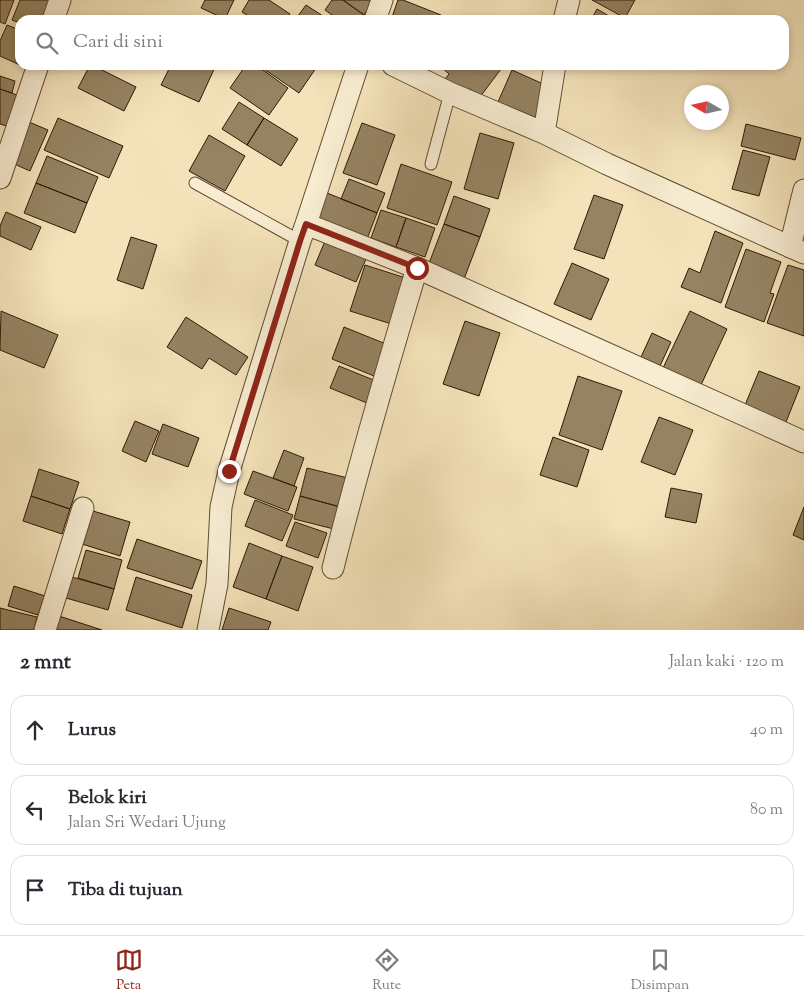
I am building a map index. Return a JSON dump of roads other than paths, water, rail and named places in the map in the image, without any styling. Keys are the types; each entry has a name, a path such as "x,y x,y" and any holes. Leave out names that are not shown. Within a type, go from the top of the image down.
{"street":[{"path":"55,15 60,0"},
{"path":"377,15 382,0"},
{"path":"565,15 568,0"},
{"path":"0,178 6,137 36,70"},
{"path":"208,630 217,584 221,507 229,471 303,232 356,70"},
{"path":"403,70 797,250 804,190"},
{"path":"544,133 554,70"},
{"path":"303,232 417,268 804,442"},
{"path":"333,568 353,488 417,268"},
{"path":"45,630 83,508"}],"lane":[{"path":"431,164 450,92"},
{"path":"195,183 303,232"}]}
